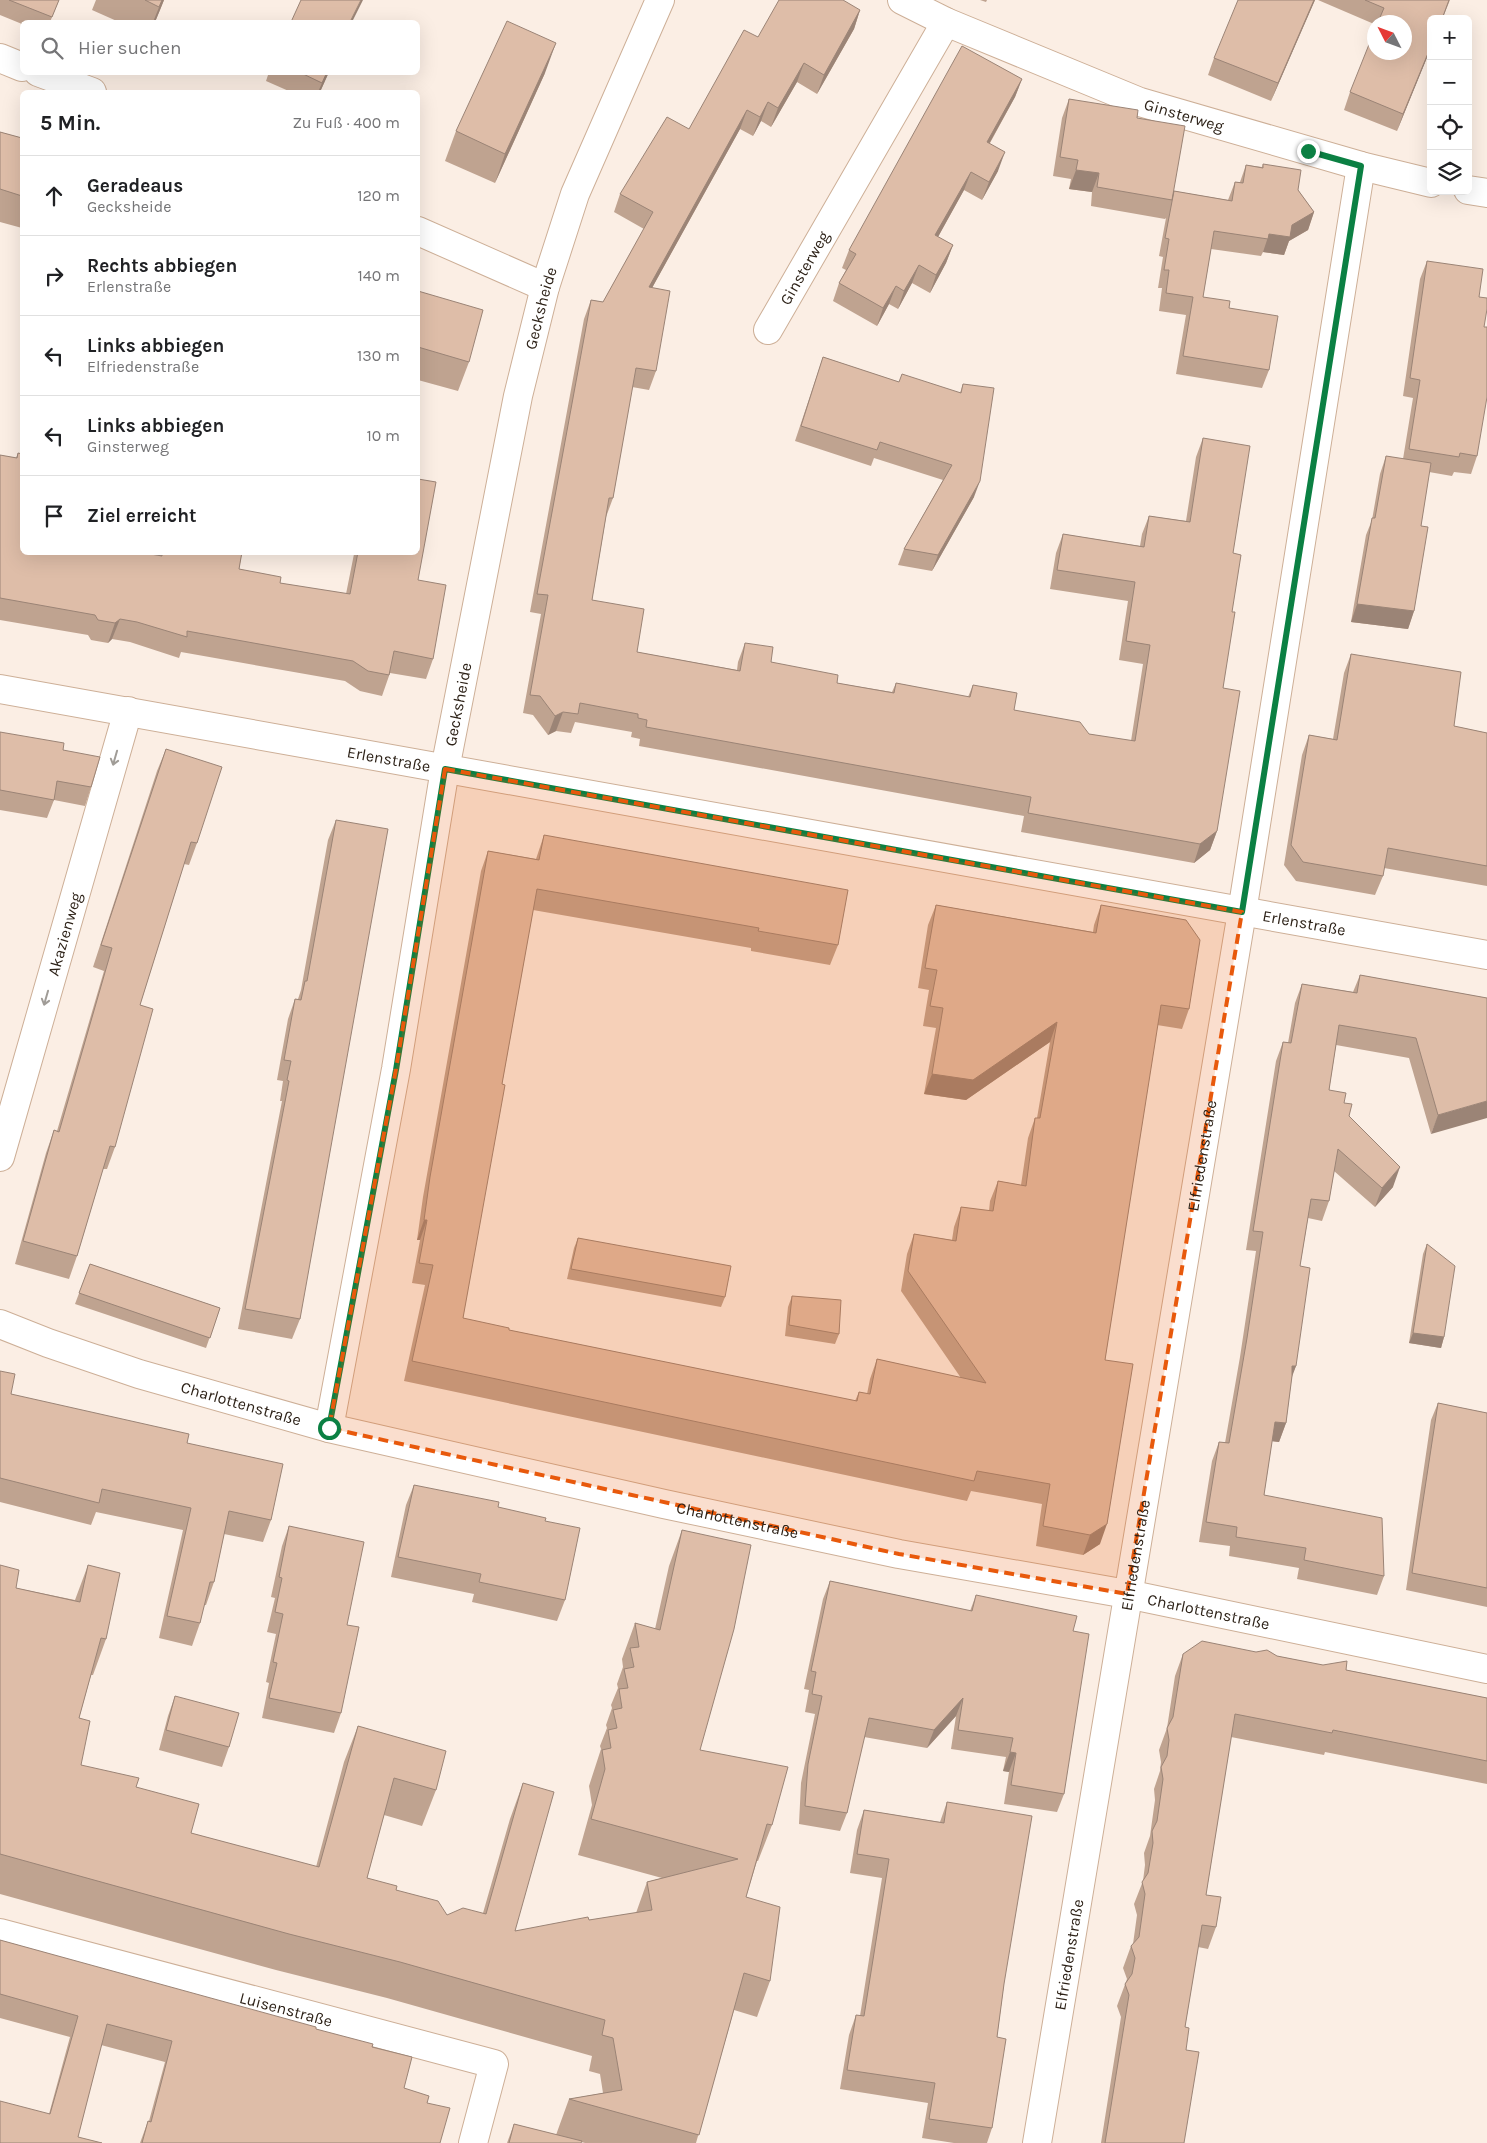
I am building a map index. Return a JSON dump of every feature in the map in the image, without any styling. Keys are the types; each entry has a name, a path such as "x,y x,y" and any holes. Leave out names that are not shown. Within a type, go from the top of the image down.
{"street":[{"name":"Gecksheide","path":"329,1428 396,1070 445,769 518,396 545,286 574,194 660,0"},
{"name":"Ginsterweg","path":"902,0 946,22 1140,102 1361,166 1427,182"},
{"name":"Ginsterweg","path":"768,330 946,22"},
{"path":"0,58 20,65"},
{"path":"46,75 87,90"},
{"name":"Elfriedenstraße","path":"1037,2143 1242,912 1361,166"},
{"path":"1472,191 1487,193"},
{"path":"420,232 545,286"},
{"name":"Erlenstraße","path":"0,688 1487,956"},
{"name":"Akazienweg","path":"0,1157 128,711"},
{"name":"Charlottenstraße","path":"0,1324 48,1343 139,1374 329,1428 664,1504 900,1554 1127,1594 1487,1668"},
{"name":"Luisenstraße","path":"0,1933 494,2064 473,2143"}],"highlighted area":[{"path":"445,769 1242,912 1127,1594 899,1554 329,1428 396,1069"}],"building":[{"path":"9,0 59,0 52,17"},
{"path":"145,0 162,0 159,7"},
{"path":"301,0 361,0 351,20 292,20"},
{"path":"779,0 843,0 860,10 824,75 804,63 778,108 768,102 760,117 747,110 649,287 670,291 656,371 636,368 613,498 609,498 592,600 644,609 637,652 740,671 745,643 773,647 771,662 838,675 837,683 894,693 896,683 970,697 973,685 1017,693 1014,710 1080,722 1089,734 1135,741 1150,645 1126,641 1135,582 1057,570 1063,534 1144,547 1149,516 1190,522 1203,438 1250,446 1233,553 1241,555 1232,612 1235,612 1223,688 1240,691 1217,831 1200,844 1028,813 1031,797 646,727 647,720 638,718 638,714 580,703 578,714 563,712 555,716 540,696 530,695 548,595 537,594 591,300 603,302 653,212 620,194 667,117 689,129 744,30 758,37"},
{"path":"1238,0 1314,0 1278,83 1214,58"},
{"path":"1365,0 1449,0 1443,15 1427,15 1427,56 1403,114 1350,92 1367,50 1367,60 1412,60 1412,15 1381,15 1384,8"},
{"path":"507,21 556,43 505,154 456,131"},
{"path":"962,46 1022,79 987,142 1005,152 989,182 971,172 935,235 953,245 936,275 919,265 904,291 896,286 883,308 839,283 856,254 849,250"},
{"path":"305,75 326,75 322,83"},
{"path":"1069,99 1138,110 1137,118 1185,126 1172,200 1097,187 1099,173 1076,170 1078,160 1060,157"},
{"path":"0,132 20,137 20,195 0,189"},
{"path":"1263,164 1301,170 1298,190 1314,212 1292,225 1290,237 1269,234 1268,239 1214,231 1203,297 1230,301 1229,308 1278,316 1269,370 1183,356 1193,297 1166,293 1169,270 1164,270 1169,239 1165,238 1174,191 1232,201 1235,182 1243,183 1246,165 1263,168"},
{"path":"1427,261 1483,269 1479,297 1487,298 1484,327 1487,327 1487,397 1477,456 1460,453 1459,457 1409,449 1420,380 1410,378"},
{"path":"420,292 483,310 469,362 420,348"},
{"path":"823,357 899,382 902,374 961,393 963,384 994,388 980,481 938,555 904,549 952,465 880,442 877,450 801,426"},
{"path":"18,453 20,454 20,555 241,555 239,569 281,577 280,583 350,594 357,555 420,555 420,479 436,482 418,580 446,585 433,659 394,651 389,675 368,671 353,661 187,631 187,637 137,622 120,619 115,623 98,620 95,615 0,598 0,455 17,458"},
{"path":"1386,456 1431,463 1421,526 1428,527 1414,611 1357,604 1372,518 1375,518"},
{"path":"1351,654 1461,672 1454,726 1487,733 1487,866 1388,848 1383,876 1303,862 1291,845 1309,735 1337,740"},
{"path":"0,732 64,743 63,750 100,757 91,787 57,781 54,800 0,790"},
{"path":"166,749 222,767 197,843 191,842 140,1005 153,1009 115,1147 110,1146 77,1256 23,1241 54,1130 59,1132 112,948 101,945"},
{"path":"336,820 388,829 300,1319 245,1309 289,1081 287,1080 291,1061 284,1060 295,999 301,1000 305,981 307,981"},
{"path":"544,835 848,890 838,945 758,931 759,928 537,889 502,1084 505,1085 463,1318 509,1328 509,1330 857,1401 859,1392 870,1394 877,1359 986,1383 908,1271 914,1234 956,1241 961,1207 993,1211 998,1181 1026,1186 1035,1118 1040,1118 1057,1022 973,1080 932,1074 943,1008 930,1006 937,970 925,968 936,905 1096,933 1101,905 1186,920 1200,940 1189,1009 1161,1005 1105,1360 1133,1364 1107,1524 1090,1535 1043,1526 1050,1484 977,1471 974,1481 412,1361 433,1265 419,1263 427,1220 424,1220 430,1177 488,851 539,860"},
{"path":"1360,975 1487,998 1487,1101 1438,1115 1416,1038 1339,1025 1329,1090 1346,1093 1344,1103 1352,1104 1349,1116 1400,1167 1382,1188 1338,1149 1329,1201 1311,1199 1300,1266 1310,1268 1296,1366 1292,1366 1286,1423 1275,1422 1264,1495 1382,1518 1384,1576 1304,1560 1306,1548 1236,1537 1237,1527 1206,1522 1219,1442 1229,1443 1247,1338 1263,1232 1253,1231 1283,1042 1291,1043 1302,984 1357,993"},
{"path":"578,1238 731,1266 725,1297 571,1269"},
{"path":"1427,1244 1455,1266 1444,1337 1413,1333"},
{"path":"90,1264 220,1308 210,1338 79,1293"},
{"path":"792,1296 841,1300 839,1334 789,1325"},
{"path":"0,1371 15,1374 11,1394 189,1434 187,1443 283,1464 271,1520 229,1511 214,1582 210,1582 200,1623 167,1616 191,1508 102,1489 99,1503 0,1478"},
{"path":"1438,1403 1487,1413 1487,1588 1412,1573"},
{"path":"414,1485 499,1502 498,1507 546,1518 545,1521 580,1528 565,1600 479,1582 481,1574 398,1557"},
{"path":"289,1526 364,1542 347,1625 359,1627 341,1713 269,1698 277,1663 273,1662 283,1614 275,1612 282,1578 279,1577"},
{"path":"682,1530 751,1545 734,1629 700,1750 788,1767 772,1825 767,1824 746,1897 780,1907 770,1981 744,1973 699,2135 569,2099 622,2090 613,2038 602,2035 605,2020 400,1962 289,1934 0,1854 0,1565 19,1570 16,1588 80,1602 88,1565 120,1573 106,1639 101,1638 79,1718 90,1721 81,1765 139,1778 136,1787 199,1804 191,1833 319,1867 358,1726 446,1751 436,1790 394,1778 367,1878 397,1886 396,1890 438,1901 447,1915 463,1908 486,1914 523,1783 554,1792 515,1931 588,1917 589,1920 652,1910 647,1882 738,1859 591,1819 605,1769 602,1750 611,1748 608,1730 617,1728 613,1710 622,1708 619,1689 628,1688 624,1669 634,1667 630,1648 639,1647 635,1623 660,1630"},
{"path":"830,1581 972,1611 976,1595 1077,1616 1073,1631 1089,1634 1064,1794 1011,1785 1016,1753 1010,1752 1013,1738 958,1730 963,1698 934,1730 869,1718 847,1813 805,1806 808,1764 822,1696 812,1694 816,1672 811,1671"},
{"path":"1202,1641 1256,1652 1267,1650 1277,1656 1323,1665 1347,1661 1346,1670 1487,1698 1487,1761 1333,1730 1332,1733 1235,1714 1206,1895 1221,1897 1216,1927 1202,1925 1185,2027 1189,2028 1186,2050 1199,2052 1184,2143 1105,2143 1129,1995 1125,1984 1132,1974 1135,1958 1131,1946 1139,1937 1145,1894 1142,1882 1148,1873 1153,1843 1152,1831 1157,1821 1163,1779 1161,1767 1167,1756 1169,1740 1167,1728 1173,1717 1183,1654"},
{"path":"175,1696 239,1713 229,1747 166,1730"},
{"path":"947,1802 1032,1816 997,2037 1006,2039 992,2128 929,2119 935,2083 847,2070 856,2015 864,2016 889,1859 857,1854 864,1810 944,1823"},
{"path":"0,1940 316,2027 316,2029 373,2044 372,2047 412,2057 404,2088 429,2096 427,2103 450,2108 440,2143 142,2143 148,2121 151,2122 172,2041 107,2024 78,2137 102,2143 0,2143 0,2101 50,2114 78,2016 0,1994"},
{"path":"514,2124 582,2141 581,2143 509,2143"}],"route":[{"path":"329,1428 396,1070 445,769 1242,912 1361,166 1308,151"}]}
